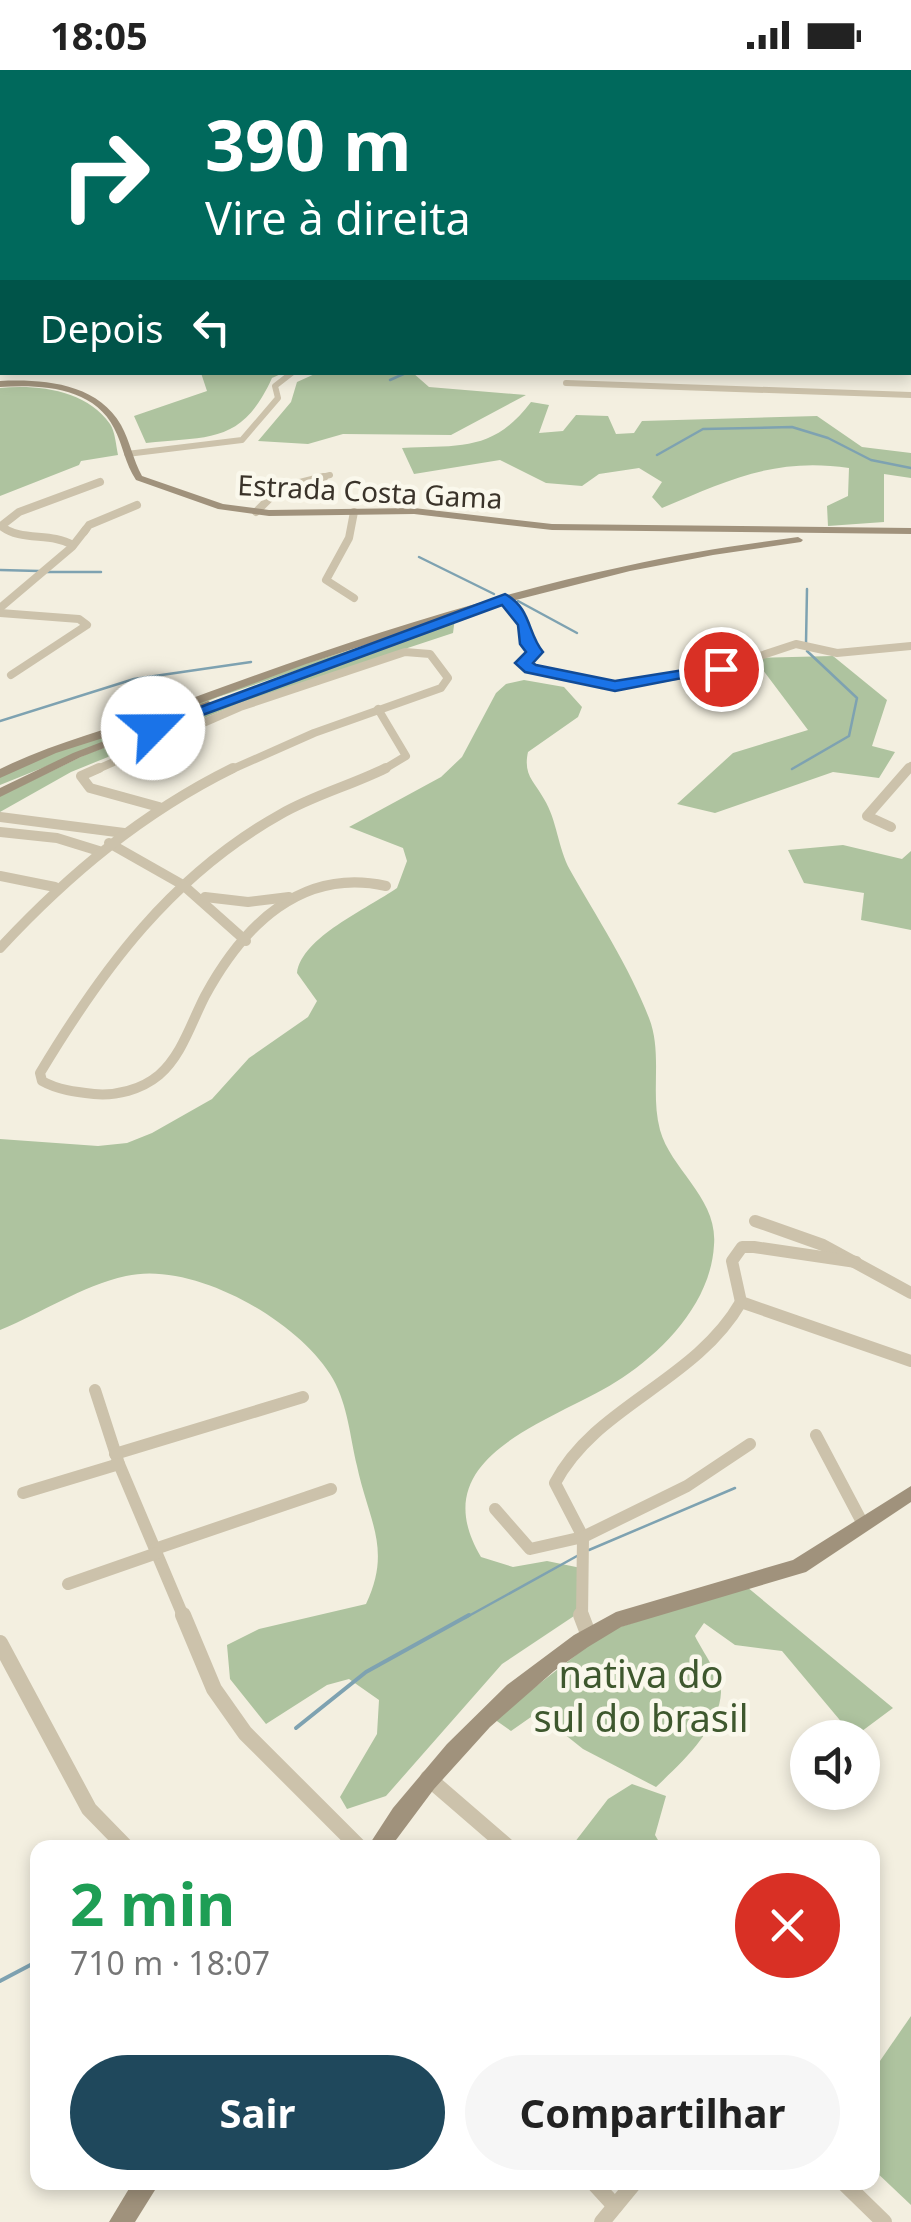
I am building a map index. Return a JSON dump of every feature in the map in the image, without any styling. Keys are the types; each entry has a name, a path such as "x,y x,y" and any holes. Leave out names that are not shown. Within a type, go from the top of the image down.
{"main road":[{"name":"Estrada Costa Gama","path":"0,384 59,388 93,402 117,424 138,478 221,507 256,512 435,512 552,526 787,536"},
{"path":"0,774 210,692 505,599 668,556 787,536 911,531"},
{"path":"0,792 76,755 252,688 420,632 474,608"},
{"path":"383,1840 428,1778 491,1713 589,1636 616,1620 799,1566 911,1493"},
{"path":"121,2222 143,2190"}],"street":[{"path":"127,454 242,440 278,398 274,386 289,375"},
{"path":"566,382 911,395"},
{"path":"256,512 280,488 330,475"},
{"path":"71,543 8,532 1,526 19,512 100,482"},
{"path":"0,610 20,586 86,529 138,505"},
{"path":"354,512 349,538 326,580 354,598"},
{"path":"505,599 526,625 528,644 534,650 523,663 526,666 605,686 721,669 796,644 838,653 911,646"},
{"path":"0,610 79,619 86,624 11,675"},
{"path":"0,948 55,887 158,807 252,755 441,688 448,678 430,654 405,652 240,708 81,776 84,786 158,807"},
{"path":"294,896 246,942 210,986 168,1066 151,1081 106,1094 42,1082 40,1073 107,964 182,881 286,812 403,760 407,752 378,709"},
{"path":"892,827 867,816 911,766"},
{"path":"0,817 124,832"},
{"path":"4,832 16,820"},
{"path":"4,832 57,838 99,851"},
{"path":"109,844 206,897 246,942"},
{"path":"0,876 55,887"},
{"path":"206,897 248,902 294,896 332,878 363,878 386,886"},
{"path":"755,1220 856,1262 911,1294"},
{"path":"742,1302 732,1261 742,1247 856,1262"},
{"path":"742,1302 911,1361"},
{"path":"589,1636 578,1610 588,1571 583,1537 555,1483 558,1471 599,1432 657,1393 699,1356 742,1302"},
{"path":"95,1390 117,1459 230,1718 253,1746 352,1840"},
{"path":"22,1493 303,1396"},
{"path":"816,1435 863,1524"},
{"path":"495,1509 530,1548 540,1550 583,1537 687,1486 750,1444"},
{"path":"68,1584 331,1488"},
{"path":"0,1644 89,1808 120,1840"},
{"path":"428,1778 500,1840"},
{"path":"600,2190 615,2206"},
{"path":"602,2222 628,2190"},
{"path":"851,2190 884,2222"}],"green space":[{"path":"202,375 279,375 272,378 249,415 236,426 206,437 146,443 134,416 207,391"},
{"path":"313,375 415,375 429,387 526,395 451,435 343,434 308,444 258,441 291,402 297,382"},
{"path":"0,388 45,389 88,403 112,427 118,455 81,461 0,496"},
{"path":"531,402 549,405 539,433 563,431 576,415 608,416 616,434 634,433 642,421 817,416 862,447 911,453 911,478 884,474 884,522 828,526 827,506 848,496 849,468 775,468 731,480 662,508 652,497 662,482 639,468 599,474 582,486 546,483 500,460 414,474 402,448 458,445 489,438 517,418"},
{"path":"455,618 453,633 241,703 71,772 0,812 0,796 87,754"},
{"path":"404,634 218,697 0,785 0,777 27,763 244,682"},
{"path":"833,656 887,700 872,746 895,752 879,778 833,772 715,813 677,804 733,753 808,730 754,658"},
{"path":"524,680 564,687 582,707 578,717 528,752 528,772 548,807 570,870 622,961 649,1018 655,1045 660,1130 709,1213 714,1245 711,1266 695,1304 655,1353 622,1378 504,1445 481,1466 468,1491 467,1521 481,1557 513,1567 547,1561 581,1568 580,1612 502,1664 386,1796 347,1809 340,1797 377,1734 379,1700 349,1679 327,1685 266,1724 230,1679 227,1645 259,1629 366,1604 374,1585 376,1535 345,1411 333,1379 296,1336 271,1317 212,1286 182,1277 153,1273 109,1280 0,1330 0,1139 98,1146 127,1143 212,1099 249,1058 308,1017 317,1001 297,973 302,960 323,936 397,888 407,861 403,848 349,827 441,777 462,757 496,693 506,684"},
{"path":"843,845 902,859 911,851 911,930 861,920 864,893 804,883 788,850"},
{"name":"nativa do sul do brasil","path":"747,1587 893,1708 877,1720 840,1720 782,1651 735,1645 704,1623 695,1636 718,1679 719,1705 697,1744 656,1787 583,1749 548,1721 531,1717 511,1731 494,1719 607,1631"},
{"path":"632,1784 666,1796 655,1835 658,1840 576,1840 608,1799"},
{"path":"911,2016 911,2205 880,2176 880,2061"}],"waterway":[{"path":"390,380 401,375"},
{"path":"657,455 703,429 792,427 828,438 871,460 911,468"},
{"path":"419,557 494,594"},
{"path":"0,570 39,571"},
{"path":"47,572 101,572"},
{"path":"806,643 807,589"},
{"path":"518,601 577,633"},
{"path":"792,769 849,736 857,698 807,651"},
{"path":"0,721 134,679 251,662"},
{"path":"589,1550 735,1488"},
{"path":"465,1618 577,1556"},
{"path":"296,1728 366,1672 469,1615"},
{"path":"0,1981 30,1965"}],"route":[{"path":"153,728 252,688 505,599 526,625 528,644 535,652 523,663 530,669 605,686 721,669"}]}
